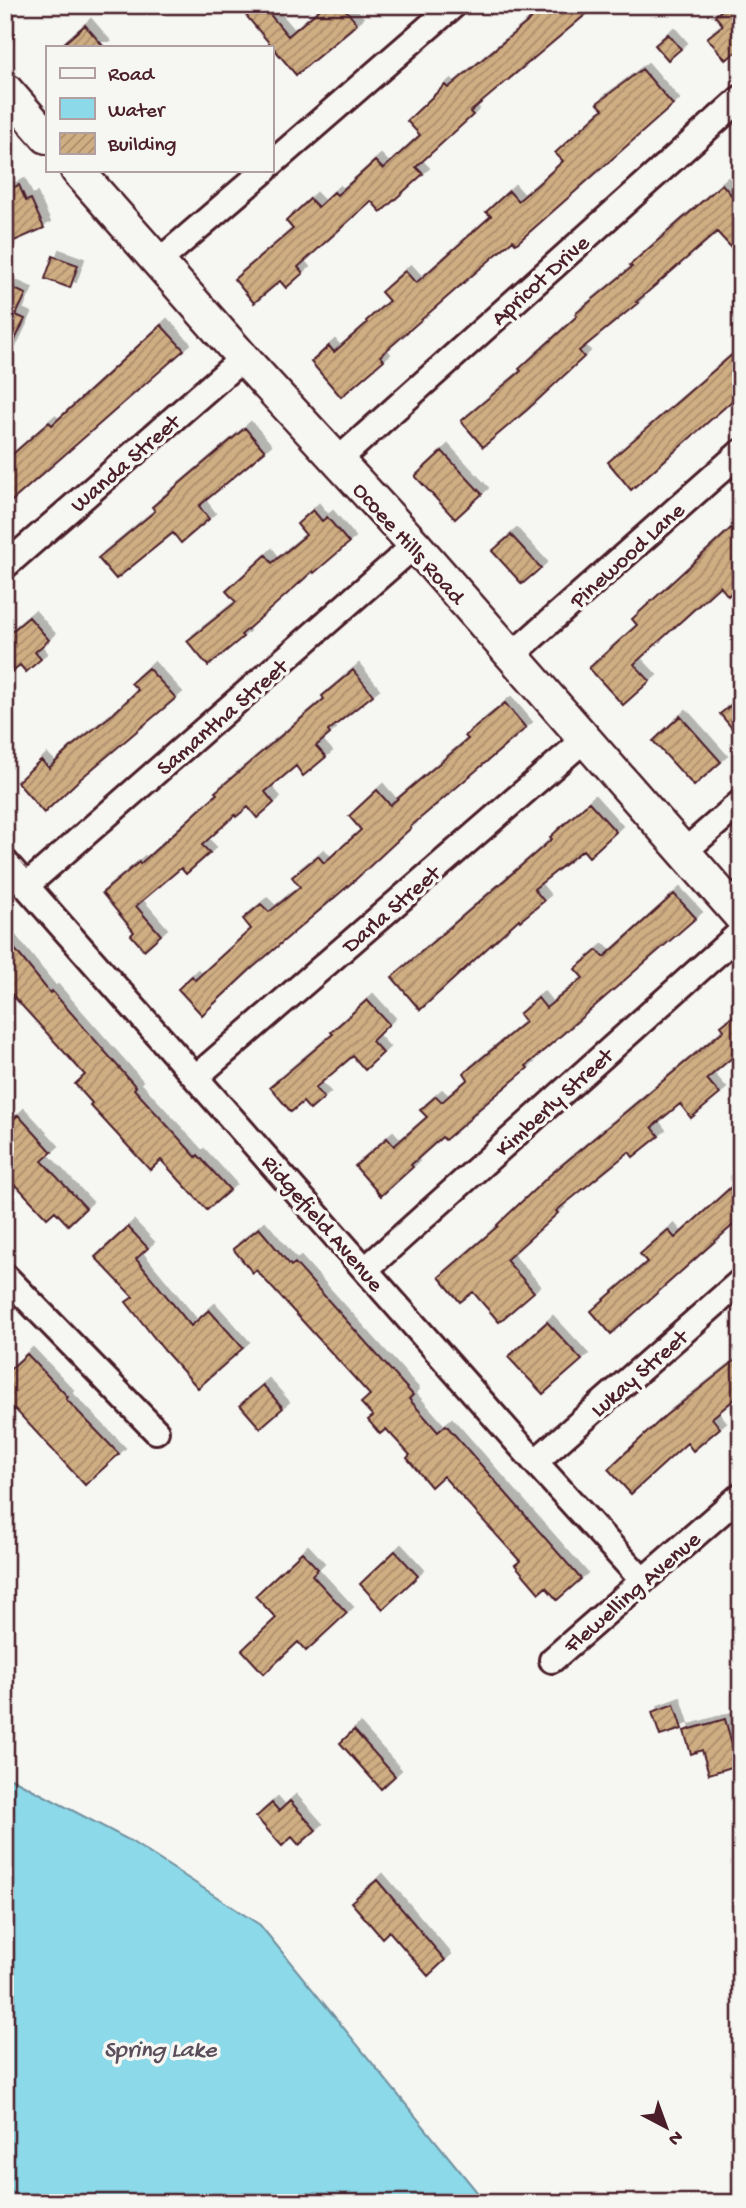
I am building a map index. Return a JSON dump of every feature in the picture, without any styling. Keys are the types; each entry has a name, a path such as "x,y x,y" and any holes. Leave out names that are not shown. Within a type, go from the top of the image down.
{"street":[{"path":"273,162 443,9"},
{"path":"5,89 46,135"},
{"name":"Apricot Drive","path":"337,461 741,98"},
{"name":"Ocoee Hills Road","path":"79,172 243,358 415,545 741,917"},
{"path":"158,262 263,172"},
{"name":"Wanda Street","path":"5,566 243,358"},
{"name":"Pinewood Lane","path":"511,656 741,452"},
{"name":"Samantha Street","path":"26,886 415,545"},
{"name":"Darla Street","path":"196,1077 585,739"},
{"path":"684,852 741,802"},
{"name":"Ridgefield Avenue","path":"5,862 643,1581"},
{"name":"Kimberly Street","path":"366,1269 741,932"},
{"path":"5,1276 156,1431"},
{"name":"Lukay Street","path":"535,1462 741,1282"},
{"name":"Flewelling Avenue","path":"552,1660 741,1495"}],"water":[{"name":"Spring Lake","path":"5,1775 129,1840 260,1925 486,2203 5,2203"}],"building":[{"path":"254,5 262,5 288,36 325,5 342,5 357,24 296,75 244,13"},
{"path":"548,5 597,5 470,112 473,115 416,167 423,174 381,212 371,201 298,267 303,273 286,288 280,281 254,303 234,279 293,229 286,221 310,199 318,207 334,192 337,195 375,161 383,169 420,135 407,121 445,85 448,88"},
{"path":"727,5 741,5 741,48 726,60 707,38 723,25 715,16"},
{"path":"85,25 103,46 61,46"},
{"path":"668,34 681,49 668,60 655,45"},
{"path":"642,69 673,105 516,244 513,240 380,356 384,360 341,397 311,362 329,346 334,352 367,323 366,321 389,301 381,292 405,271 416,283 491,216 486,212 509,191 518,201 537,185 563,161 555,153 603,109 597,103"},
{"path":"722,184 741,206 741,258 717,232 636,302 638,303 579,351 584,357 483,447 461,421 521,371 519,369 577,316 575,314 632,267 630,265"},
{"path":"19,185 26,201 31,199 44,228 5,245 5,191"},
{"path":"53,256 78,265 70,288 45,279"},
{"path":"5,285 26,294 16,315 25,319 5,361"},
{"path":"161,325 184,350 5,507 5,461 49,422 52,425"},
{"path":"741,347 741,393 631,490 608,462"},
{"path":"245,428 265,451 199,506 209,519 181,543 173,533 116,579 98,558 155,511 152,507"},
{"path":"442,451 482,494 455,519 415,476"},
{"path":"313,510 322,521 327,517 349,543 314,573 313,571 208,666 187,641 236,602 226,591 266,555 272,563 306,535 297,524"},
{"path":"741,519 741,584 728,596 720,586 634,664 650,681 623,705 589,668 637,625 632,619"},
{"path":"511,535 541,568 522,584 492,551"},
{"path":"29,617 49,640 35,652 41,659 26,672 20,665 5,678 5,637"},
{"path":"148,668 176,698 44,813 17,782 41,760 49,768 113,714 138,690 131,683"},
{"path":"353,670 373,695 328,731 330,734 316,746 326,757 303,776 296,766 265,792 274,803 257,818 248,807 236,817 235,815 202,845 210,853 186,874 181,868 136,906 161,935 144,950 131,935 134,932 102,893 139,862 140,864 217,794 215,792 324,699 322,696"},
{"path":"741,697 741,739 720,714"},
{"path":"505,703 526,728 410,827 355,880 202,1015 178,989 192,976 195,980 251,929 243,919 261,904 269,912 300,887 292,877 318,856 324,863 361,830 349,816 377,790 390,805 468,739 465,736"},
{"path":"680,716 721,762 694,786 653,741"},
{"path":"589,802 616,832 589,857 583,850 534,889 544,901 520,921 519,919 420,1010 392,977 552,839 550,837"},
{"path":"674,894 696,918 457,1130 445,1140 442,1137 381,1196 355,1166 387,1138 394,1146 427,1117 420,1110 436,1096 442,1102 468,1079 464,1073 525,1022 519,1014 538,998 546,1008 583,978 575,969 597,950 604,957"},
{"path":"5,937 50,993 52,991 136,1087 134,1089 230,1190 207,1210 161,1160 150,1170 90,1105 92,1103 75,1084 85,1075 5,987"},
{"path":"367,1000 389,1024 372,1041 383,1053 365,1070 353,1056 315,1088 324,1098 310,1110 303,1102 291,1112 270,1087 333,1034 331,1032"},
{"path":"741,1010 741,1050 707,1079 720,1094 691,1118 680,1104 652,1127 659,1136 633,1157 629,1152 556,1211 558,1213 506,1260 534,1292 499,1322 473,1292 460,1302 439,1277 498,1226 550,1175 724,1030 721,1026"},
{"path":"18,1115 52,1152 42,1161 86,1208 68,1225 55,1211 47,1218 16,1185 5,1195 5,1127"},
{"path":"741,1178 741,1218 611,1334 591,1311 647,1262 640,1254 668,1230 675,1238"},
{"path":"128,1227 148,1248 136,1259 191,1326 209,1310 243,1348 198,1388 126,1302 133,1297 95,1257"},
{"path":"259,1228 291,1266 295,1263 413,1395 409,1399 438,1432 446,1425 581,1579 557,1600 546,1587 539,1593 515,1565 520,1561 443,1476 431,1487 407,1458 410,1455 386,1429 380,1434 368,1420 373,1416 361,1403 370,1395 256,1270 253,1273 233,1249"},
{"path":"547,1322 582,1360 543,1394 508,1357"},
{"path":"27,1354 119,1454 85,1485 15,1409 5,1417 5,1374"},
{"path":"741,1356 741,1394 712,1418 720,1428 693,1451 687,1443 631,1494 608,1469 665,1416"},
{"path":"263,1385 283,1408 260,1428 240,1405"},
{"path":"395,1551 418,1576 383,1609 360,1584"},
{"path":"302,1552 318,1569 312,1575 347,1613 306,1651 298,1642 264,1674 242,1650 276,1618 255,1596"},
{"path":"674,1704 682,1729 660,1736 652,1712"},
{"path":"725,1719 738,1765 709,1774 702,1750 691,1754 684,1731"},
{"path":"354,1730 395,1776 381,1789 340,1743"},
{"path":"290,1801 316,1830 299,1845 292,1837 282,1846 256,1817 272,1803 279,1811"},
{"path":"377,1880 445,1960 428,1976 389,1931 382,1938 351,1902"}]}
